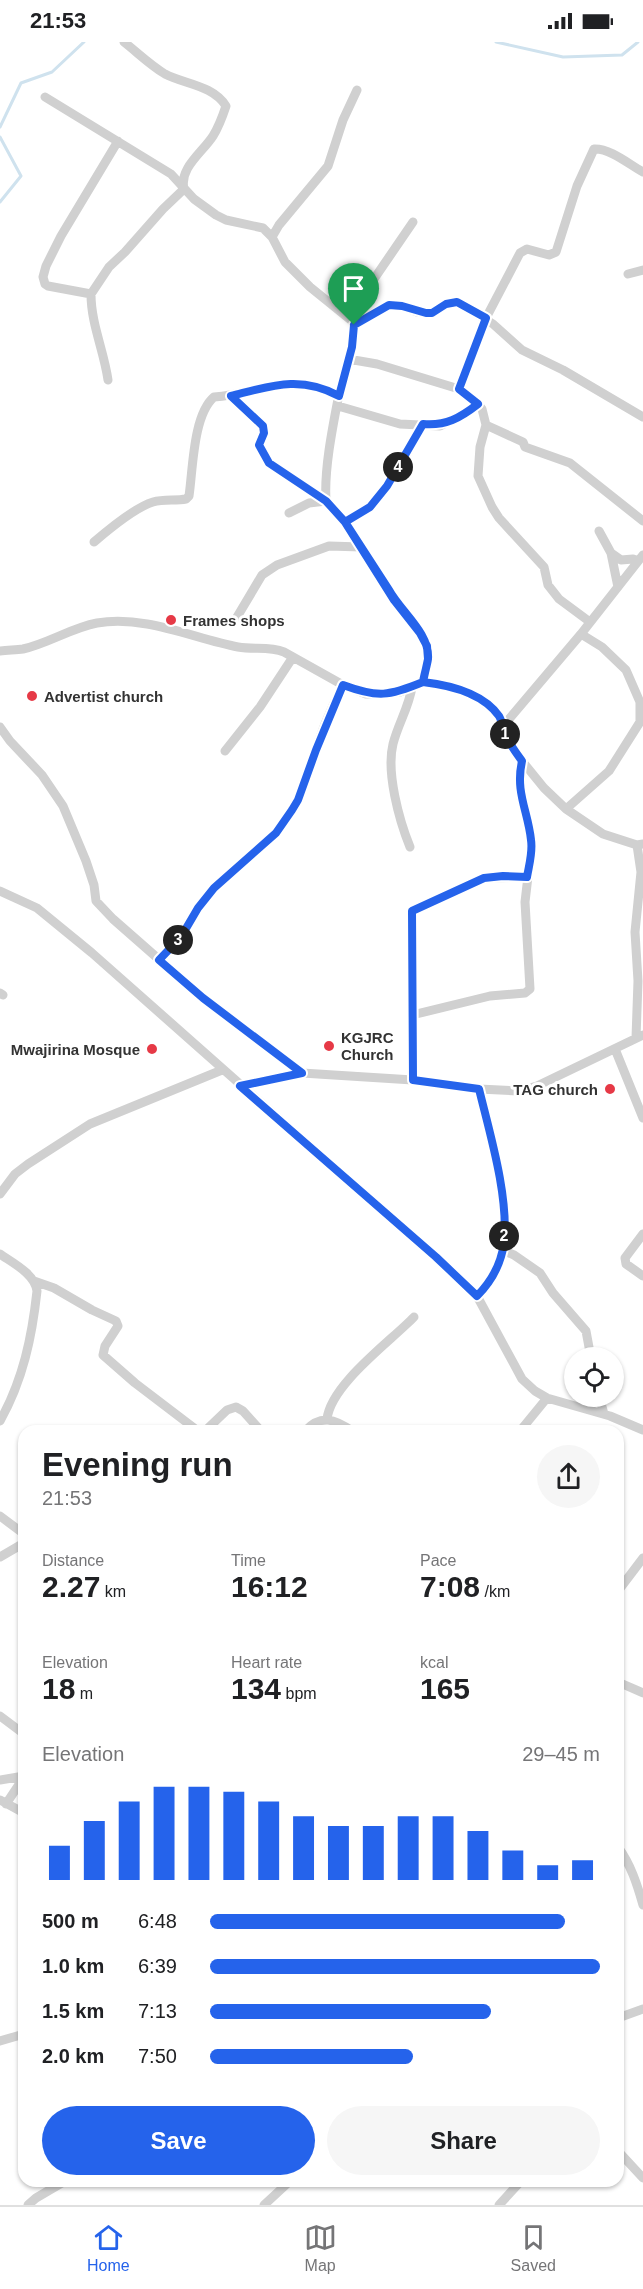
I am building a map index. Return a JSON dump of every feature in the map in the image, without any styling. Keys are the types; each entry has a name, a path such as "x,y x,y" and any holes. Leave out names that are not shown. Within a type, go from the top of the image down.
{"street":[{"path":"124,42 165,74 214,93 226,106 214,135 185,172 182,180 184,189"},
{"path":"272,237 279,225 328,166 343,120 357,90"},
{"path":"45,97 171,174 194,199 216,215 226,220 262,228 272,237 285,262 310,287 351,321"},
{"path":"91,294 48,286 43,277 46,266 62,236 118,141"},
{"path":"459,389 486,318 520,253 527,249 549,255 556,252 577,186 594,149 598,148 608,152 643,172"},
{"path":"108,380 105,358 95,330 91,294 109,267 163,208 184,189"},
{"path":"327,501 328,468 339,396 348,359 351,321 413,222"},
{"path":"628,274 643,270"},
{"path":"351,321 389,305 432,313 446,304 457,302 486,318 522,350 570,374 643,417"},
{"path":"348,359 377,364 459,389 482,408 486,425 480,447 478,476 492,507 499,518 544,567 548,585 558,598 590,622"},
{"path":"94,542 145,506 154,502 186,499 204,407 214,397 231,396 286,383 319,388 339,396"},
{"path":"231,396 263,426 264,433 259,445 269,463 327,501 345,522 394,600 420,633 427,646 428,659 423,682"},
{"path":"338,406 400,424 440,426 478,404"},
{"path":"345,522 370,507 387,486 423,424"},
{"path":"486,425 523,442 525,447 570,463 643,521"},
{"path":"289,513 309,503 327,501"},
{"path":"599,531 612,553 618,587"},
{"path":"237,617 262,575 277,565 329,546 361,547"},
{"path":"612,553 621,560 641,558"},
{"path":"504,725 581,634 641,558"},
{"path":"0,651 24,648 78,627 100,622 126,622 176,630 245,648 274,648 343,685 366,694 399,692 423,682 461,690 474,695 498,714 504,725 507,740 522,761 544,788 566,809 603,834 640,844 641,872 636,932 639,1036 530,1088 506,1091 413,1080 302,1073 240,1086"},
{"path":"566,809 609,771 642,720 640,702 626,670 602,647 581,634"},
{"path":"225,751 260,706 293,657"},
{"path":"159,960 181,937 198,908 214,888 276,833 292,810 343,685"},
{"path":"410,847 398,819 390,759 393,743 410,699 412,687"},
{"path":"0,727 42,775 63,806 86,861 94,885 96,901 113,919 203,998 302,1073"},
{"path":"412,1015 490,996 525,993 529,990 526,930 527,877 532,842 521,798 519,781 522,761"},
{"path":"413,1080 412,911 484,878 527,877"},
{"path":"0,891 37,908 52,920 150,1003 240,1086 436,1257 477,1296 522,1379 535,1391 547,1398 604,1414 643,1430"},
{"path":"615,1049 643,1118"},
{"path":"0,1194 15,1174 90,1124 222,1070"},
{"path":"477,1296 494,1274 502,1250 503,1219 499,1174 479,1089"},
{"path":"643,1234 625,1258 626,1264 643,1276"},
{"path":"502,1250 540,1273 553,1293 586,1331 589,1347"},
{"path":"0,1254 34,1281 54,1288 116,1321 118,1326 105,1346 103,1355 190,1425"},
{"path":"0,1420 16,1390 27,1353 37,1291 34,1281"},
{"path":"327,1419 327,1412 333,1400 362,1365 414,1317"},
{"path":"525,1425 547,1398"},
{"path":"211,1425 227,1410 236,1407 256,1425"},
{"path":"602,1407 604,1414"},
{"path":"312,1425 327,1419 343,1425"},
{"path":"0,1516 18,1530"},
{"path":"0,1557 18,1546"},
{"path":"624,1584 643,1558"},
{"path":"624,1685 643,1693"},
{"path":"0,1716 18,1730"},
{"path":"0,1780 18,1777"},
{"path":"18,1783 3,1802 18,1810"},
{"path":"624,1856 640,1882 643,1905"},
{"path":"624,2016 643,2009"},
{"path":"0,2041 18,2036"},
{"path":"624,2157 643,2178"},
{"path":"27,2205 55,2187"},
{"path":"264,2205 284,2187"},
{"path":"499,2205 516,2187"}],"waterway":[{"path":"0,127 21,83 52,72 84,42"},
{"path":"496,42 563,57 622,55 638,42"},
{"path":"0,137 21,176 0,202"}],"place":[{"name":"Frames shops","path":"171,620"},
{"name":"Advertist church","path":"32,696"},
{"name":"KGJRC Church","path":"329,1046"},
{"name":"Mwajirina Mosque","path":"152,1049"},
{"name":"TAG church","path":"610,1089"}],"route":[{"path":"354,325 352,347 339,396 319,388 296,383 273,384 231,396 263,426 264,433 259,445 269,463 326,501 345,522 394,600 420,633 427,646 428,659 423,682 461,690 486,703 498,714 504,725 507,740 522,761 519,781 521,798 532,842 527,877 484,878 412,911 413,1080 479,1089 499,1174 504,1244 494,1274 477,1296 436,1257 240,1086 302,1073 203,998 159,960 181,937 198,908 214,888 276,833 292,810 343,685 366,694 381,694 399,692 423,682 428,659 427,646 420,633 394,600 389,590 345,522 370,507 387,486 423,424 440,426 468,412 478,404 459,389 486,318 457,302 446,304 432,313 389,305 354,325"}]}
